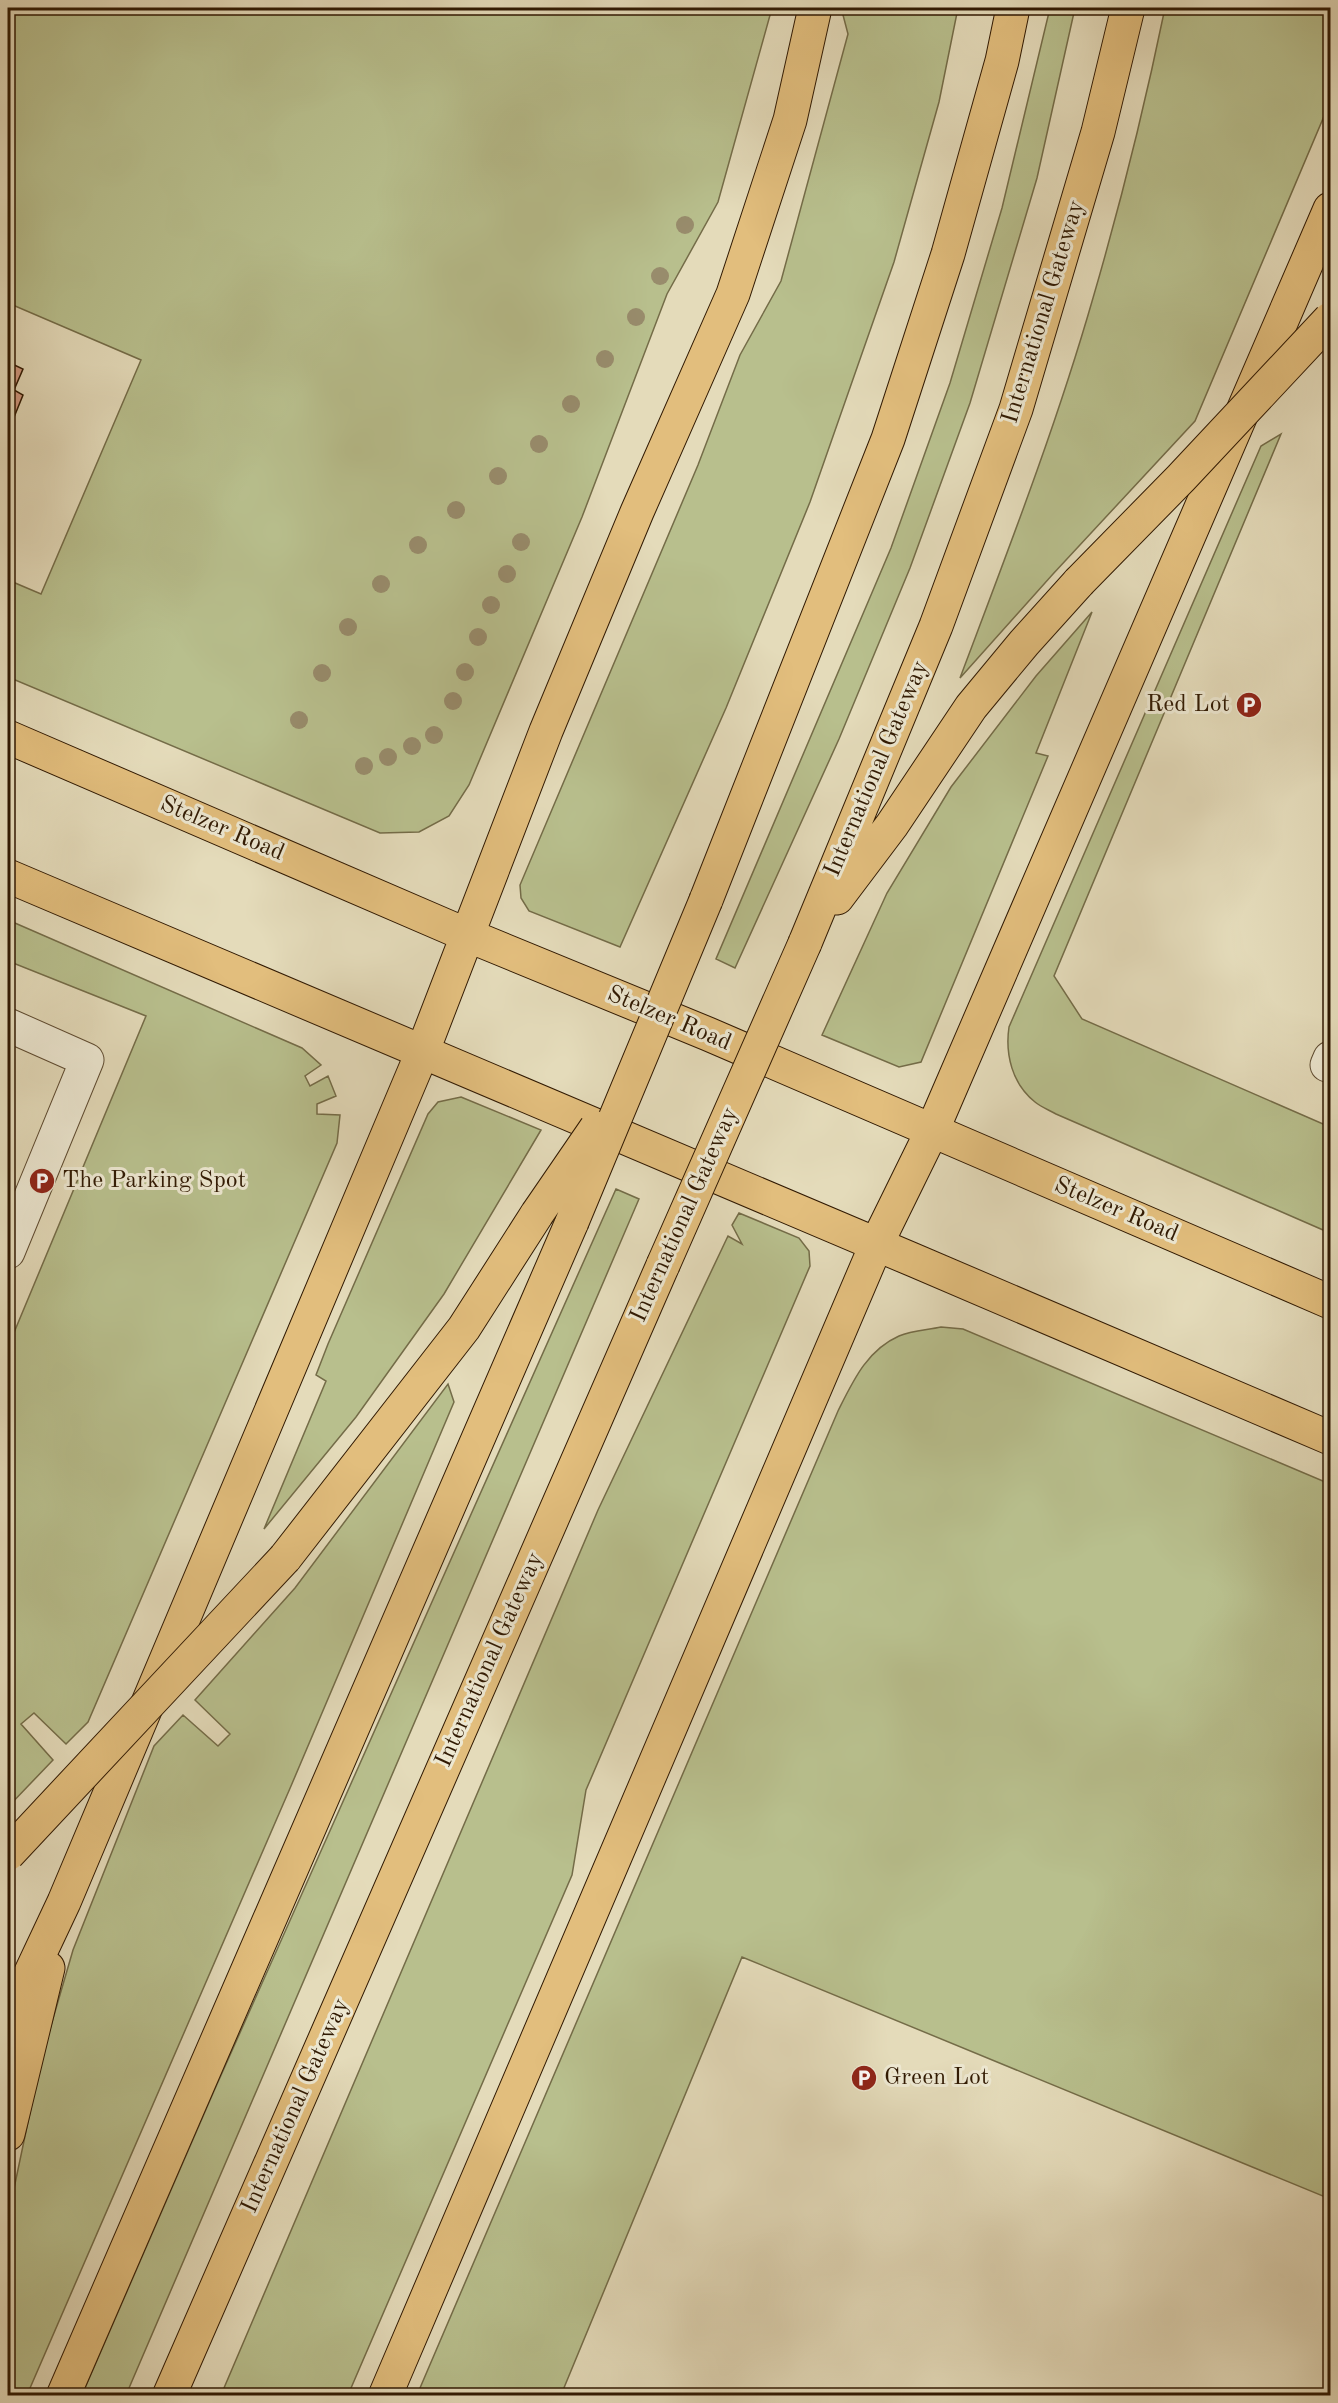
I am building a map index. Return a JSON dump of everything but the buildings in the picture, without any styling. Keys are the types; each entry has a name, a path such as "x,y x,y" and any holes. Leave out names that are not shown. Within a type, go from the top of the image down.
{"main road":[{"path":"8,2021 64,1902 422,1053 551,720 733,294 790,120 816,8"},
{"path":"63,2396 572,1222 706,900 888,439 948,254 1002,61 1013,8"},
{"name":"International Gateway","path":"169,2396 805,943 936,626 1016,409 1098,132 1128,8"},
{"path":"385,2396 877,1243 932,1131 1330,209"},
{"path":"805,943 892,825 971,707 1024,643 1079,582 1181,478 1330,319"},
{"name":"Stelzer Road","path":"8,737 467,935 708,1034 1330,1302"},
{"path":"8,876 422,1053 877,1243 1330,1438"},
{"path":"8,1854 285,1557 464,1328 537,1214 635,1069"},
{"path":"8,2134 64,1902"}],"lane":[{"path":"8,1025 87,1060 8,1252"}],"green space":[{"path":"8,8 772,8 718,202 667,294 582,517 469,785 449,816 419,832 380,833 8,677 8,580 41,594 141,360 8,303"},
{"path":"845,8 958,8 939,102 894,262 810,502 726,708 620,947 529,911 521,898 520,885 698,465 740,355 781,281 848,34 843,15"},
{"path":"1050,8 1075,8 1037,178 970,403 910,568 839,739 735,968 716,959 891,548 950,383 1002,208"},
{"path":"1165,8 1330,8 1330,102 1195,421 960,678 1030,490 1079,346 1123,190"},
{"path":"1281,434 1054,976 1082,1019 1330,1127 1330,1233 1042,1107 1027,1095 1021,1086 1012,1068 1008,1048 1009,1027 1261,446"},
{"path":"1092,612 1036,753 1048,756 921,1062 899,1067 822,1035 887,893 951,787 1036,676"},
{"path":"8,920 302,1048 321,1065 305,1076 310,1086 328,1076 336,1096 317,1104 317,1114 340,1115 337,1143 88,1722 66,1744 34,1713 21,1724 53,1760 8,1807 8,1347 146,1016 8,961"},
{"path":"461,1097 541,1130 444,1294 356,1417 264,1529 326,1381 316,1375 328,1344 428,1114 438,1102"},
{"path":"616,1189 639,1199 126,2395 82,2395 214,2091"},
{"path":"739,1213 799,1238 809,1251 810,1266 586,1790 572,1875 348,2395 221,2395 598,1510 728,1236 742,1244 732,1225"},
{"path":"941,1327 963,1329 1330,1484 1330,2199 742,1957 561,2395 417,2395 838,1411 862,1368 878,1349 904,1334"},
{"path":"448,1384 454,1402 291,1786 27,2395 8,2396 8,2217 41,2060 73,1950 154,1746 183,1715 218,1746 230,1734 195,1700 295,1588"}],"place":[{"name":"Red Lot","path":"1249,705"},
{"name":"The Parking Spot","path":"42,1181"},
{"name":"Green Lot","path":"864,2078"}]}
